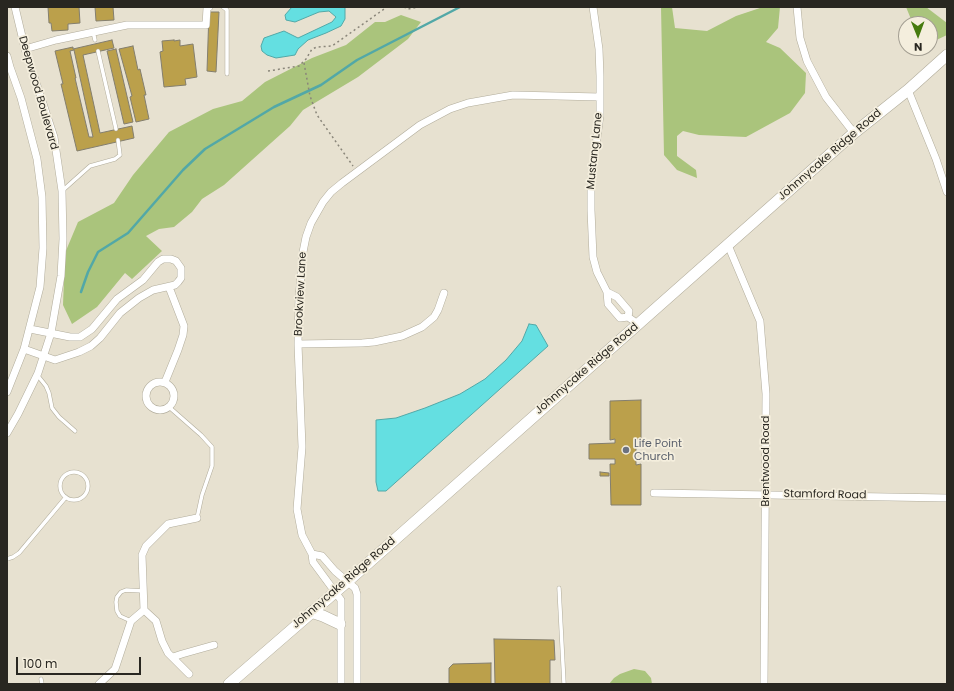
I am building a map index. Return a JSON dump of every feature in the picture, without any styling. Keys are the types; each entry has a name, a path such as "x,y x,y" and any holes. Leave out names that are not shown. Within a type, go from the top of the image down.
{"main road":[{"name":"Johnnycake Ridge Road","path":"228,684 348,582 854,133 908,90 947,55"},
{"path":"311,612 340,624"}],"street":[{"name":"Deepwood Boulevard","path":"7,432 18,414 37,375 51,333 61,276 63,240 62,191 54,137 25,49 15,7"},
{"path":"25,49 56,40 127,25 206,25 207,8 209,7"},
{"name":"Mustang Lane","path":"593,7 599,49 600,97 600,115 591,183 593,257 597,272 607,292 608,304 620,318 628,317 638,324"},
{"path":"798,7 800,38 807,61 826,97 854,133"},
{"name":"Deepwood Boulevard","path":"7,56 21,98 37,159 42,196 40,287 24,349 7,392"},
{"path":"908,90 936,159 947,192"},
{"name":"Brookview Lane","path":"336,592 313,562 312,554 302,535 297,509 302,447 298,344 300,289 303,252 306,237 314,218 323,202 331,192 356,171 420,124 450,109 468,103 513,95 600,97"},
{"name":"Brentwood Road","path":"728,245 760,321 766,394 764,684"},
{"path":"24,349 55,360 85,349 100,338 120,314 139,298 153,290 169,287 178,282 181,278 181,268 176,261 167,258 158,262 143,280 117,299 86,333 80,337 70,337 30,329"},
{"path":"165,382 178,350 183,335 184,326 169,287"},
{"name":"Mustang Lane","path":"607,292 617,297 629,311 628,317"},
{"path":"298,344 362,344 411,333 428,323 434,317 444,293"},
{"path":"156,382 165,382 172,387 174,400 169,407 160,410 156,409 146,400 146,391 152,384 156,382"},
{"name":"Stamford Road","path":"654,493 947,498"},
{"path":"189,674 168,653 162,641 156,621 144,610 142,555 146,546 168,524 197,518"},
{"path":"312,554 322,556 333,569 355,588 357,594 358,684"},
{"path":"336,592 341,600 341,684"},
{"path":"99,684 115,669 131,621 144,610"},
{"path":"173,658 214,645"}],"lane":[{"path":"223,7 227,10 227,74"},
{"path":"93,32 95,40"},
{"path":"98,51 116,129"},
{"path":"62,191 90,166 115,159 120,155 118,140"},
{"path":"37,375 46,386 52,408 59,417 75,431"},
{"path":"169,407 201,435 212,447 212,466 202,495 197,518"},
{"path":"76,472 84,476 88,485 86,494 79,499 70,500 66,498 60,486 64,478 71,473 76,472"},
{"path":"7,558 13,557 19,553 66,498"},
{"path":"559,588 564,684"},
{"path":"131,621 120,616 117,611 117,597 121,592 126,590 143,591"},
{"path":"41,679 42,684"}],"path":[{"path":"268,71 299,66 304,62 312,49 317,47 332,46 387,7"},
{"path":"404,7 408,9 418,7"},
{"path":"304,62 310,96 317,115 356,171"}],"green space":[{"path":"661,7 672,7 675,28 707,31 736,16 763,7 780,7 778,28 766,42 780,48 806,73 805,93 790,113 746,137 699,135 683,131 677,136 677,156 696,170 697,178 677,170 664,155"},
{"path":"906,7 926,7 938,16 910,16"},
{"path":"401,15 421,22 408,39 358,77 303,110 290,126 224,185 202,199 192,212 174,227 159,229 146,236 162,251 132,279 125,273 97,307 72,324 63,305 65,253 78,222 114,203 133,175 169,132 213,109 242,101 265,82 312,58 346,45 375,22 385,22"},
{"path":"938,16 947,23 947,35 938,39"},
{"path":"634,669 645,671 651,678 652,684 609,684 620,674"}],"water":[{"path":"292,7 345,7 345,19 341,26 308,40 298,49 295,55 276,58 267,55 262,51 261,46 264,38 284,31 298,38 332,22 336,17 329,11 319,12 295,22 286,20 285,15"},
{"path":"529,324 536,325 548,346 386,491 378,491 376,482 376,420 396,418 425,408 460,394 485,379 506,360 522,341"}],"building":[{"path":"48,7 79,7 80,23 68,24 68,30 52,31 51,23 49,23"},
{"path":"95,7 113,7 114,20 96,21"},
{"path":"209,12 219,12 216,72 207,71"},
{"path":"112,40 114,48 83,55 100,133 132,126 134,138 77,151 61,84 63,84 55,51 73,47 73,49","holes":["74,50 93,137 89,137 75,78 70,51"]},
{"path":"180,40 180,46 193,44 197,77 185,79 186,85 164,87 160,52 163,51 162,41"},
{"path":"133,46 138,70 140,69 146,95 144,95 149,119 136,122 130,97 132,96 119,49"},
{"path":"116,49 133,122 124,124 107,51"},
{"path":"641,400 641,439 636,439 636,465 641,464 641,505 611,505 610,464 615,464 615,459 589,459 589,444 615,443 615,439 610,440 610,401"},
{"path":"600,472 609,473 609,476 600,476"},
{"path":"494,639 554,640 555,660 550,660 550,684 495,684"},
{"path":"491,663 491,684 449,684 449,668 453,664"}],"waterway":[{"path":"81,292 88,272 98,252 128,233 183,170 205,149 274,107 321,85 357,60 460,7"}],"place":[{"name":"Life Point Church","path":"626,450"}]}
